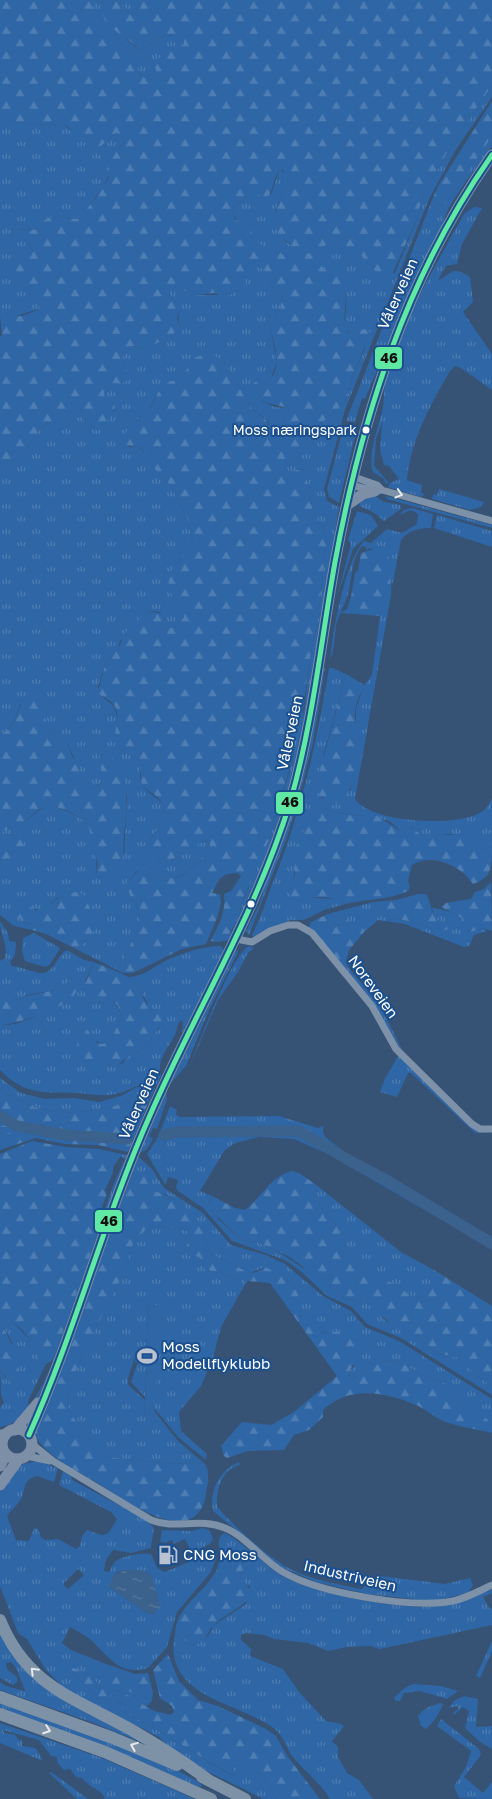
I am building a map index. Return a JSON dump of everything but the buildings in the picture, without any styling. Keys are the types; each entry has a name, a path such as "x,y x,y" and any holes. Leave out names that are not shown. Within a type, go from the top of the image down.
{"highway":[{"path":"0,1620 10,1640 24,1660 55,1690 145,1738 210,1781"},
{"path":"0,1697 113,1738 210,1781 245,1799"},
{"path":"0,1714 105,1752 211,1799"}],"main road":[{"name":"Vålerveien","path":"31,1440 46,1392 60,1360 131,1160 169,1074 236,939 278,838 298,772 347,505 385,362 409,303 453,217 492,154"},
{"path":"347,505 363,494 378,490"},
{"name":"Vålerveien","path":"8,1432 46,1392"},
{"path":"0,1466 4,1439 8,1432 22,1430 31,1440 22,1458 0,1485"},
{"path":"3,1448 22,1458"}],"street":[{"path":"353,481 378,490 492,522"},
{"name":"Noreveien","path":"236,939 252,942 270,931 294,925 312,933 372,1006 396,1048 472,1124 480,1129 492,1129"},
{"name":"Industriveien","path":"31,1440 53,1461 160,1524 204,1522 227,1529 282,1572 314,1585 368,1597 427,1603 454,1601 492,1585"},
{"name":"Industriveien","path":"22,1458 53,1461"}],"green space":[{"path":"0,0 93,0 93,24 126,47 140,74 144,77 154,74 156,70 153,64 157,59 184,44 184,40 164,36 138,49 108,24 102,9 103,0 116,0 132,15 143,0 492,0 492,85 446,154 422,197 417,219 392,275 378,274 361,255 350,256 340,253 340,247 329,243 320,248 293,246 281,237 273,219 285,187 285,173 282,169 277,174 271,192 266,199 256,193 252,193 232,208 235,219 249,228 256,242 267,248 276,249 287,258 296,253 312,253 324,269 339,274 346,287 346,330 350,334 367,328 370,333 352,378 345,402 315,429 286,465 288,471 305,469 313,510 327,538 318,619 309,663 301,727 270,837 236,922 227,938 219,942 210,941 221,919 224,907 224,894 231,891 241,876 238,873 221,878 212,893 220,894 221,903 206,944 182,949 133,973 123,973 127,968 124,957 137,931 139,921 137,906 128,891 127,882 137,872 138,864 144,863 163,877 177,877 184,874 202,858 210,846 209,841 204,841 165,864 149,856 142,849 161,824 164,810 162,803 157,797 142,784 141,761 117,748 115,743 116,710 112,703 98,693 106,660 118,650 125,632 147,611 164,614 165,618 160,628 164,630 177,626 184,617 173,597 169,582 170,575 177,562 193,546 189,522 171,486 154,468 143,450 137,446 122,445 121,441 128,429 151,407 161,386 171,381 179,381 194,358 208,353 223,360 252,409 266,420 276,436 280,436 283,420 289,411 287,408 270,404 263,400 251,387 255,382 270,379 274,374 277,361 270,326 279,311 282,298 281,293 272,289 264,269 251,262 244,266 246,285 230,295 223,296 214,293 197,295 175,287 170,290 170,295 180,307 177,319 180,327 170,337 144,349 133,346 122,357 130,379 121,384 111,383 104,387 104,395 115,405 113,413 107,422 97,430 87,424 78,413 70,413 59,422 49,423 42,427 26,448 0,474 0,336 2,336 0,316 22,316 40,309 39,302 25,293 20,287 11,267 11,258 15,252 20,251 30,255 33,251 30,246 18,238 19,229 37,229 42,222 51,217 75,219 81,216 108,179 113,157 124,142 123,135 116,133 100,147 94,146 89,145 64,124 28,125 9,120 0,120"},
{"path":"93,0 103,0 102,4 127,40 138,49 164,36 185,40 184,44 154,67 156,70 154,74 144,77 140,74 126,47 96,28 93,24"},
{"path":"116,0 143,0 132,15"},
{"path":"492,85 492,97 455,151 429,199 345,410 324,489 327,501 339,507 315,658 293,777 261,871 248,896 241,918 230,940 219,942 224,940 233,930 259,859 270,837 290,769 305,707 309,663 318,619 327,538 313,510 305,469 288,471 286,465 315,429 345,402 352,378 365,348 356,333 350,334 343,327 346,307 342,278 335,272 324,270 314,257 308,253 301,253 287,258 276,251 260,245 243,228 235,217 232,208 252,193 261,196 271,194 280,169 285,173 285,187 275,214 283,239 290,244 298,246 324,243 333,244 340,247 340,253 361,255 378,274 395,273 417,219 422,197 446,154"},
{"path":"492,101 492,135 449,200 443,206 432,200 438,186"},
{"path":"0,120 9,120 28,125 64,124 70,130 100,147 116,133 123,135 124,142 117,152 103,190 97,195 84,215 72,219 53,217 44,221 39,228 19,229 33,251 15,276 20,287 39,302 40,309 12,317 0,316"},
{"path":"492,135 492,146 455,198 444,219 443,227 409,293 365,399 362,398 355,422 346,421 432,200 443,206 449,200"},
{"path":"474,207 482,208 462,244 457,264 446,266 438,280 455,271 470,277 473,302 463,312 492,354 492,390 461,368 455,366 450,371 422,423 409,465 407,480 422,485 421,493 425,494 421,497 388,487 390,483 399,479 389,466 384,465 380,450 382,422 376,439 374,466 389,483 386,484 383,478 373,472 372,450 383,408 386,377 401,335 420,294 464,214"},
{"path":"251,262 264,269 272,289 281,293 282,298 281,307 270,326 277,362 262,401 275,407 287,408 289,411 283,420 280,436 276,436 267,420 252,409 223,360 194,358 179,381 163,386 157,393 149,410 134,423 128,447 137,446 147,454 154,468 171,486 189,522 193,546 178,605 183,610 184,617 177,626 164,630 160,628 165,618 160,612 147,611 120,641 118,650 106,660 98,687 101,696 114,706 118,720 117,748 141,761 140,777 143,786 164,807 164,815 160,826 149,841 172,861 184,851 199,843 209,841 210,847 196,864 177,877 163,877 144,863 127,882 128,891 137,906 139,921 137,931 124,957 127,968 123,973 78,950 88,938 92,929 92,920 85,896 57,898 43,909 33,909 23,921 37,927 32,930 14,926 0,915 0,860 13,856 18,836 4,835 2,833 4,831 23,823 45,807 53,806 70,812 85,821 90,828 95,848 96,874 124,854 127,799 124,781 101,766 102,779 97,787 94,789 83,784 79,776 80,769 67,744 46,726 40,700 20,705 10,726 0,734 0,474 26,448 42,427 49,423 59,422 70,413 78,413 87,424 97,430 106,422 113,413 115,405 104,395 104,387 111,382 118,384 128,374 122,357 133,346 144,349 180,327 178,305 170,295 170,290 175,287 197,295 230,295 245,278 244,266"},
{"path":"344,425 357,428 339,503 329,497 327,489"},
{"path":"439,489 484,502 481,507 470,510 432,499 433,494 437,495"},
{"path":"375,496 384,502 400,505 401,509 384,521 373,512 359,506 361,501"},
{"path":"386,496 492,525 492,528 387,499"},
{"path":"412,508 433,514 431,528 414,530 401,540 392,587 388,567 371,548 366,550 366,547 362,546 356,556 348,593 337,622 330,659 341,596 358,549 365,540 371,543 387,529 402,533 417,524 418,514 411,510 399,515 404,510"},
{"path":"357,511 371,515 378,526 353,549 337,597 351,544 348,540"},
{"path":"437,515 492,531 492,547 434,528"},
{"path":"379,547 388,555 391,592 389,598 377,608 380,616 341,613 347,609 351,597 361,553"},
{"path":"391,595 355,799 364,807 396,818 436,821 455,820 472,816 483,811 492,799 492,847 483,849 469,839 458,835 447,834 429,839 409,827 400,830 389,821 365,815 355,816 334,812 322,806 311,814 295,867 293,882 288,892 314,898 337,899 346,904 324,910 304,920 290,920 253,937 252,935 283,856 300,803 319,723 329,668 346,674 324,753 321,798 326,799 350,791 360,733 356,725 356,709 363,687 372,675 380,616 377,608"},
{"path":"325,668 313,742 299,797 287,837 249,935 246,931 260,903 323,669"},
{"path":"346,674 366,686 359,696 355,711 355,721 360,731 360,748 356,768 344,802 340,803 331,802 323,798 315,789"},
{"path":"29,697 40,700 47,723 52,732 64,737 73,758 78,762 82,781 94,789 100,785 102,781 101,751 111,757 118,765 123,776 126,812 122,865 119,874 111,879 101,880 96,874 98,865 88,824 64,809 51,807 38,810 23,823 4,831 2,833 4,835 18,836 24,845 14,856 0,860 0,734 9,729 24,698"},
{"path":"315,806 322,806 334,812 355,816 374,814 399,830 409,827 429,839 440,835 460,835 477,843 483,849 492,847 490,871 479,882 473,884 462,872 446,863 428,860 420,861 412,865 408,881 410,886 408,891 401,894 346,904 327,898 293,899 288,892 295,875 294,851"},
{"path":"491,882 492,931 482,928 471,932 466,929 461,918 441,907 446,903 471,899 475,892 484,889"},
{"path":"78,892 85,896 98,926 78,950 46,934 32,930 36,927 18,918 14,909 19,904 27,904 35,910 66,894"},
{"path":"418,894 426,894 432,912 441,922 447,925 448,929 437,933 421,924 386,916 373,902 396,900"},
{"path":"373,902 386,916 421,924 437,933 441,922 435,919 432,908 456,915 463,921 470,932 482,928 487,931 474,935 469,946 464,947 405,924 378,920 365,931 356,923 328,914"},
{"path":"328,914 360,924 365,931 349,950 346,961 342,965 308,929 311,922"},
{"path":"0,921 8,933 9,941 16,942 15,955 10,962 12,966 44,973 52,968 60,956 67,950 84,960 94,962 85,981 112,1000 122,1017 110,1041 103,1044 94,1040 103,1062 111,1067 123,1063 127,1057 149,1046 154,1033 160,1028 143,995 130,977 140,975 167,960 193,950 221,946 225,952 182,1033 183,1022 181,1020 178,1024 175,1035 160,1064 161,1075 157,1085 146,1084 116,1094 106,1095 36,1091 18,1084 0,1070 0,1024 16,1024 65,1004 74,979 55,990 26,995 19,1001 0,986 0,961 5,958 6,952"},
{"path":"34,933 60,948 50,965 45,967 25,961 22,951 23,938"},
{"path":"249,946 254,948 248,953 238,972 218,1000 187,1073 224,983 233,966"},
{"path":"236,950 238,952 209,1010 186,1066 170,1084"},
{"path":"346,961 348,967 380,1006 405,1055 375,1007 342,965"},
{"path":"94,962 135,981 140,987 146,1003 159,1014 164,1023 154,1033 149,1046 127,1057 117,1066 111,1067 103,1062 85,1060 77,1054 77,1036 81,1029 86,1028 97,1043 103,1044 110,1041 122,1017 118,1006 113,1001 96,999 83,989"},
{"path":"74,978 78,981 78,986 71,999 26,1020 0,1024 0,986 19,1001 26,996 55,990"},
{"path":"399,1055 464,1120 492,1132 475,1133 411,1073 408,1073 397,1097 380,1092 385,1078"},
{"path":"0,1078 21,1093 45,1099 74,1098 99,1102 121,1096 137,1087 155,1088 150,1099 140,1097 99,1109 54,1112 40,1109 13,1098 0,1088"},
{"path":"0,1088 13,1098 26,1104 54,1112 99,1109 140,1097 150,1099 128,1152 98,1145 65,1144 36,1138 0,1150 0,1135 16,1123 0,1115"},
{"path":"166,1092 167,1099 157,1129 153,1128 149,1136 153,1139 147,1149 140,1153"},
{"path":"170,1106 177,1110 176,1115 180,1117 279,1116 318,1128 323,1126 325,1137 351,1157 388,1175 492,1237 492,1249 330,1155 294,1139 259,1137 235,1143 225,1150 200,1191 212,1196 209,1202 218,1219 242,1240 258,1242 277,1251 321,1280 323,1278 327,1279 330,1287 344,1299 368,1303 387,1322 415,1336 440,1354 457,1357 492,1386 492,1395 401,1338 367,1324 352,1307 327,1296 303,1273 285,1260 232,1241 203,1208 178,1191 176,1188 178,1180 168,1177 166,1184 164,1183 147,1154 158,1137"},
{"path":"0,1115 16,1123 10,1133 0,1135"},
{"path":"470,1119 482,1126 492,1127 484,1128"},
{"path":"32,1141 66,1147 99,1149 106,1153 113,1161 113,1173 105,1190 107,1195 102,1206 105,1213 53,1360 46,1364 38,1363 33,1345 27,1335 0,1313 0,1154"},
{"path":"99,1149 127,1155 45,1384 33,1405 22,1417 15,1422 0,1427 0,1407 4,1403 1,1395 0,1370 8,1381 12,1342 3,1326 0,1326 0,1313 13,1322 32,1342 42,1364 46,1364 28,1401 29,1407 41,1388 51,1366 114,1183 125,1159 121,1156 113,1167 106,1153"},
{"path":"139,1157 152,1169 164,1188 203,1213 231,1245 266,1255 285,1264 323,1296 351,1311 365,1327 399,1341 492,1399 492,1427 486,1419 464,1406 446,1384 418,1373 401,1362 390,1360 375,1365 369,1362 358,1376 351,1379 349,1373 354,1366 341,1332 325,1334 297,1313 289,1281 265,1267 250,1273 211,1254 203,1230 184,1209 183,1205 165,1194 155,1192 147,1179 134,1168"},
{"path":"134,1168 145,1175 155,1192 181,1202 203,1230 211,1254 250,1273 257,1272 265,1267 278,1274 288,1281 296,1291 301,1304 297,1309 300,1317 309,1317 324,1334 341,1331 355,1342 358,1354 349,1373 351,1379 358,1376 365,1361 375,1365 390,1360 401,1362 418,1373 446,1384 464,1406 487,1419 492,1427 492,1433 443,1421 404,1400 380,1394 356,1394 333,1402 323,1410 323,1417 309,1430 294,1435 284,1450 248,1451 227,1458 224,1456 221,1446 242,1422 271,1425 294,1412 337,1376 270,1283 247,1281 205,1269 199,1257 187,1255 185,1249 190,1238 188,1231 163,1226 146,1229 134,1240 120,1280 80,1361 69,1394 69,1407 79,1426 106,1457 163,1463 205,1464 208,1470 208,1482 200,1511 190,1519 175,1521 159,1517 126,1501 60,1461 36,1437 36,1429"},
{"path":"291,1171 299,1173 315,1184 320,1207 339,1228 347,1253 373,1273 399,1287 414,1298 421,1299 427,1295 431,1286 430,1275 434,1270 492,1306 492,1386 457,1357 440,1354 415,1336 390,1325 385,1318 374,1312 368,1303 344,1299 330,1287 327,1279 323,1278 318,1283 308,1275 302,1266 288,1256 258,1242 242,1240 208,1206 212,1196 235,1208 245,1210 271,1183 283,1174"},
{"path":"315,1184 401,1252 434,1270 430,1275 431,1286 427,1295 421,1299 414,1298 399,1287 373,1274 347,1253 339,1228 320,1207"},
{"path":"163,1226 188,1231 190,1238 185,1249 187,1255 199,1257 205,1269 247,1281 221,1327 213,1358 201,1386 179,1412 181,1431 207,1454 206,1460 179,1438 154,1408 161,1306 149,1305 146,1351 136,1351 129,1377 128,1385 145,1400 144,1417 154,1417 154,1411 178,1441 205,1464 163,1463 106,1457 79,1426 69,1407 69,1394 73,1379 88,1343 120,1279 134,1239 139,1237 146,1229"},
{"name":"Moss Modellflyklubb","path":"149,1305 162,1306 154,1417 144,1417 147,1363 135,1362 136,1351 146,1351"},
{"path":"0,1326 3,1326 18,1362 16,1376 11,1383 0,1370"},
{"path":"138,1362 147,1363 145,1397 131,1382"},
{"path":"37,1461 58,1468 54,1482 37,1476 29,1480 21,1499 7,1516 16,1540 29,1541 34,1528 38,1529 41,1537 45,1540 58,1539 76,1549 80,1546 82,1536 87,1530 102,1535 108,1533 117,1519 111,1512 59,1485 63,1471 71,1475 72,1480 145,1519 154,1528 151,1548 131,1553 113,1550 106,1560 104,1571 109,1572 116,1561 123,1558 138,1554 151,1554 157,1568 165,1572 215,1551 216,1558 211,1572 177,1612 167,1647 148,1668 130,1670 122,1667 109,1658 89,1638 70,1627 62,1643 71,1650 106,1664 112,1684 152,1701 147,1706 126,1696 121,1691 101,1687 89,1674 71,1670 100,1701 110,1695 114,1696 116,1702 121,1703 126,1713 233,1776 234,1767 243,1761 264,1777 276,1799 263,1799 208,1772 181,1756 159,1737 66,1690 46,1670 27,1639 18,1633 0,1586 0,1492 15,1471 23,1464","holes":["78,1569 84,1575 68,1589 63,1584","142,1570 152,1576 159,1607 153,1614 148,1613 109,1587 117,1572"]},
{"path":"239,1462 240,1465 228,1471 221,1482 217,1507 256,1545 290,1569 316,1579 361,1589 381,1576 445,1584 470,1578 473,1585 468,1593 438,1600 421,1600 367,1594 316,1582 281,1567 213,1511 214,1488 217,1482 226,1470"},
{"path":"202,1528 209,1530 213,1538 210,1544 194,1552 191,1551 185,1539 173,1544 172,1540 165,1543 160,1542 162,1530 192,1531"},
{"path":"225,1533 284,1577 317,1589 361,1600 406,1606 441,1606 454,1604 492,1589 492,1593 483,1597 489,1608 492,1609 492,1625 380,1649 371,1646 346,1647 328,1651 308,1643 274,1639 264,1635 246,1633 241,1635 241,1640 251,1649 250,1656 283,1669 299,1692 326,1721 344,1726 332,1741 338,1747 338,1757 347,1773 359,1780 373,1799 330,1799 322,1787 292,1756 276,1730 261,1720 207,1696 192,1685 180,1672 174,1656 175,1634 193,1646 208,1636 214,1625 246,1604 250,1587 243,1582 240,1576 243,1563 228,1554 220,1557 219,1540"},
{"path":"228,1554 243,1563 240,1576 253,1594 245,1603 215,1624 205,1638 193,1646 175,1634 177,1622 182,1612 211,1578 217,1568 220,1557"},
{"path":"0,1633 12,1654 158,1749 91,1722 0,1690 0,1682 6,1686 25,1691 16,1668 11,1662 6,1663 7,1669 17,1677 17,1682 13,1685 0,1678"},
{"path":"492,1641 492,1651 480,1678 476,1676"},
{"path":"168,1654 179,1681 198,1700 218,1706 266,1729 276,1736 288,1757 320,1799 276,1799 264,1777 243,1762 234,1767 234,1776 126,1713 121,1703 112,1700 114,1696 110,1695 103,1703 71,1670 71,1667 89,1674 101,1687 121,1691 154,1711 171,1715 174,1712 172,1706 160,1698 153,1670"},
{"path":"106,1664 135,1674 148,1673 153,1692 152,1701 111,1684"},
{"path":"413,1684 441,1686 458,1691 447,1699 420,1691 404,1693 400,1701 396,1701 394,1698 405,1688"},
{"path":"464,1696 478,1699 476,1727 492,1726 492,1749 480,1742 465,1728 469,1711 463,1707 454,1715 453,1713 458,1709 457,1706 449,1708 454,1701"},
{"path":"0,1702 142,1755 192,1778 202,1786 199,1787 105,1747 0,1709"},
{"path":"443,1704 442,1707 431,1724 426,1729 421,1726 418,1716 428,1707"},
{"path":"441,1719 479,1749 481,1755 464,1777 483,1793 492,1782 492,1799 459,1798 454,1786 466,1767 471,1751 437,1726"},
{"path":"0,1723 102,1758 195,1799 103,1799 105,1797 102,1794 87,1784 82,1778 76,1777 70,1769 64,1770 57,1762 57,1757 51,1756 39,1740 3,1730 4,1733 15,1735 19,1740 22,1740 22,1746 35,1748 43,1761 0,1743"},
{"path":"51,1772 88,1799 77,1799 49,1773"}],"water":[{"path":"126,1570 142,1570 152,1576 160,1606 153,1614 148,1613 109,1587 114,1574"}],"waterway":[{"path":"0,1116 17,1126 66,1135 127,1139"},
{"path":"164,1135 178,1132 299,1131 383,1178 492,1244"}],"transit line":[{"name":"46","path":"29,1435 61,1355 134,1153 169,1074 262,880 277,840 299,770 316,681 335,562 359,454 374,401 391,350 435,250 462,202 492,155"}],"place":[{"name":"Moss næringspark","path":"366,430"},
{"name":"Moss Modellflyklubb","path":"147,1356"},
{"name":"CNG Moss","path":"168,1555"}]}
